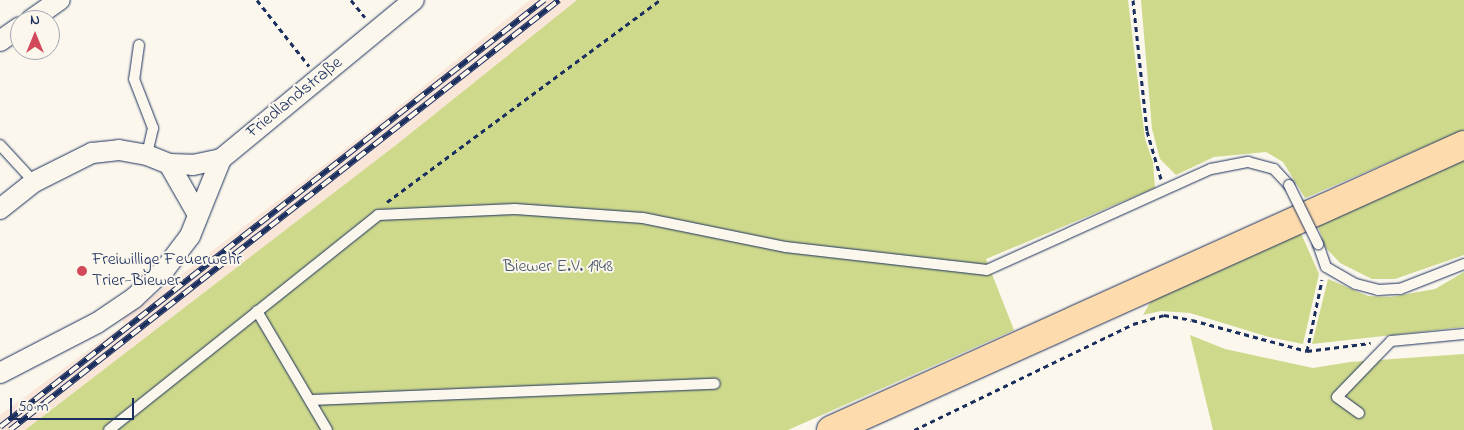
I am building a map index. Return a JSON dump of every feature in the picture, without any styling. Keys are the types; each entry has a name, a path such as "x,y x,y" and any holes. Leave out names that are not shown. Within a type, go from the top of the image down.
{"main road":[{"path":"831,430 1464,146"}],"street":[{"path":"46,10 60,0"},
{"name":"Friedlandstraße","path":"1,370 98,324 134,298 164,268 190,236 197,213 221,159 414,0"},
{"path":"0,209 34,182 92,152 119,150 148,155 169,164 193,165 221,159"},
{"path":"169,164 197,213"}],"lane":[{"path":"139,45 134,80 153,128 148,155"},
{"path":"0,146 34,182"},
{"path":"109,430 378,215 514,209 643,218 786,247 987,270 1211,169 1248,162 1274,169 1289,185 1318,244 1326,267 1356,284 1378,290 1400,289 1464,264"},
{"path":"257,311 327,430"},
{"path":"1359,413 1337,397 1391,341 1464,334"},
{"path":"310,400 715,384"}],"path":[{"path":"257,0 319,79"},
{"path":"351,0 376,31"},
{"path":"378,215 388,201 660,0"},
{"path":"1133,0 1147,131 1163,192"},
{"path":"1307,351 1326,267"},
{"path":"914,430 1133,324 1164,316 1192,320 1307,351 1391,341"}],"shaded area":[{"path":"530,0 577,0 396,145 25,430 0,430 0,415 124,324 122,320 376,125"}],"green space":[{"name":"Biewer E.V. 1948","path":"577,0 1128,0 1145,139 1153,162 1155,188 986,259 1014,330 788,430 25,430 396,145"},
{"path":"1141,0 1464,0 1464,130 1305,198 1283,162 1266,152 1214,157 1176,175 1160,159 1152,129"},
{"path":"1464,160 1464,255 1395,279 1372,279 1340,263 1326,248 1317,224"},
{"path":"1300,231 1319,274 1303,344 1269,337 1190,313 1161,311 1143,315 1152,299"},
{"path":"1464,272 1464,327 1312,344 1328,279 1368,296 1390,297 1435,289"},
{"path":"1190,335 1225,349 1313,368 1350,362 1464,354 1464,430 1213,430"}],"railway":[{"path":"0,427 544,0"},
{"path":"10,430 559,0"}],"place":[{"name":"Freiwillige Feuerwehr Trier-Biewer","path":"82,271"}]}
